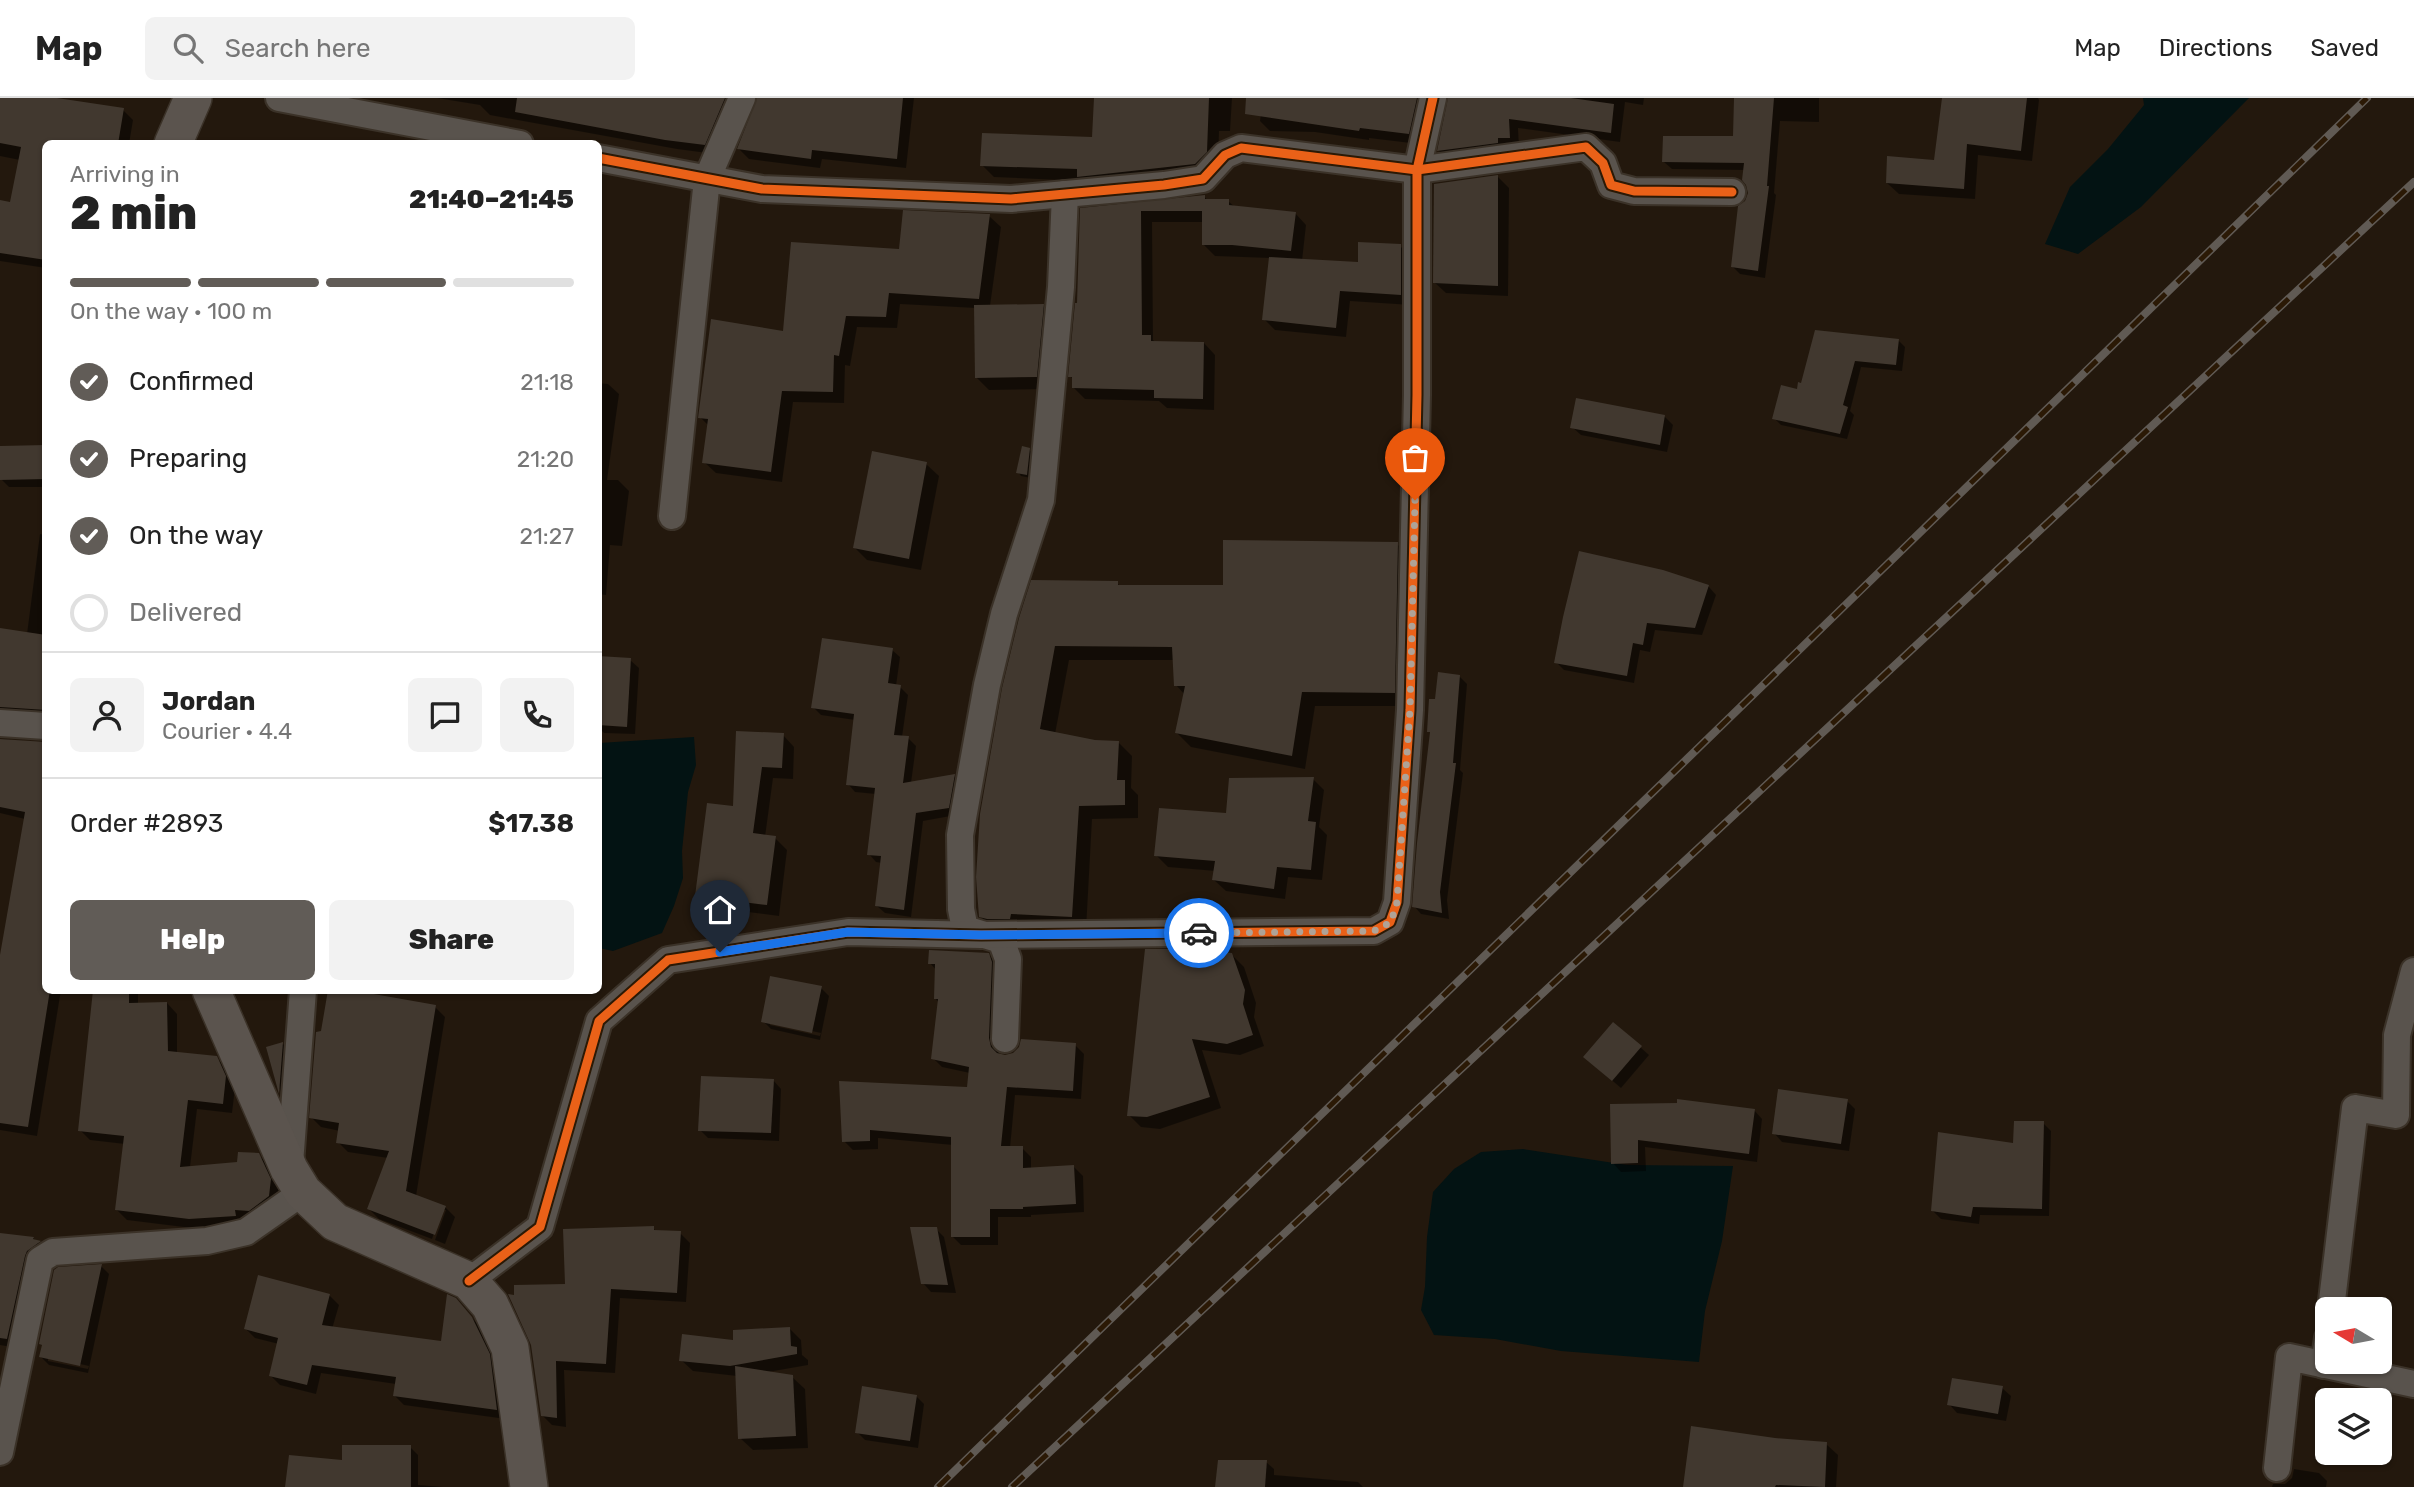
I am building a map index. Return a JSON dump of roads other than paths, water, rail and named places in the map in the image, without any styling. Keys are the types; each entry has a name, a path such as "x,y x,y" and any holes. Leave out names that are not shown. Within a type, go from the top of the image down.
{"main road":[{"path":"175,140 193,98"},
{"path":"213,994 296,1181 335,1222 469,1280 490,1305 509,1348 529,1487"}],"street":[{"path":"279,98 499,140"},
{"path":"672,516 707,178 742,98"},
{"path":"469,1280 541,1227 599,1021 668,960 848,932 981,935 1374,931 1391,922 1397,902 1410,710 1417,395 1417,170 1433,98"},
{"path":"602,159 762,189 1011,199 1164,185 1203,178 1225,155 1241,148 1417,170 1586,147 1603,163 1611,185 1634,191 1732,192"},
{"path":"1005,1039 1008,959 1001,940 964,929 961,909 960,835 989,674 1004,614 1041,500 1061,286 1065,194"},
{"path":"0,723 42,726"},
{"path":"2332,1297 2355,1108 2396,1115 2397,1035 2414,971"},
{"path":"0,1452 40,1260 53,1252 206,1241 246,1232 296,1181 303,994"},
{"path":"2277,1468 2289,1357 2315,1363"},
{"path":"2367,1374 2414,1384"}],"railway":[{"path":"938,1487 2367,98"},
{"path":"1012,1487 2414,182"}]}
